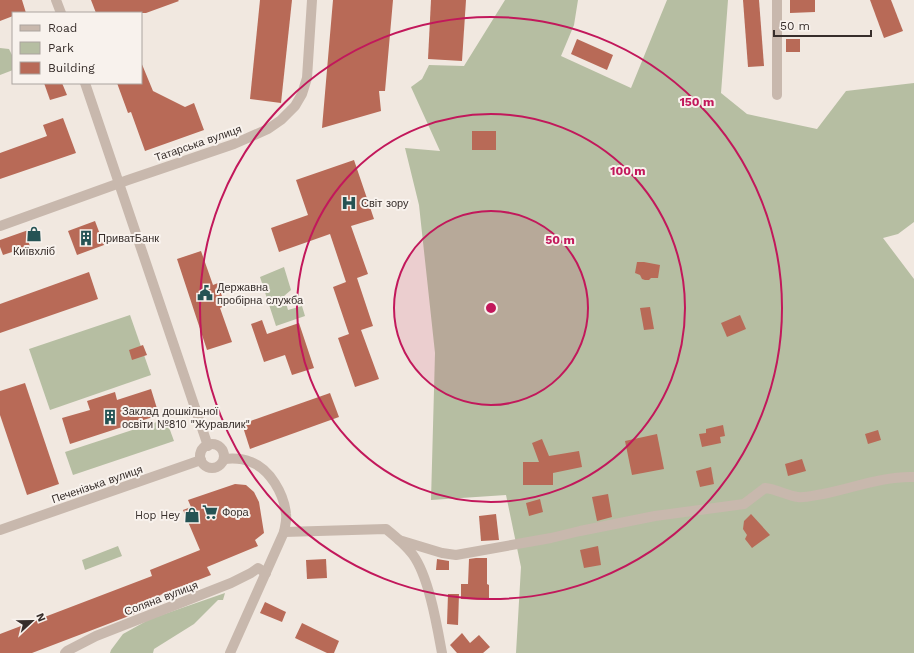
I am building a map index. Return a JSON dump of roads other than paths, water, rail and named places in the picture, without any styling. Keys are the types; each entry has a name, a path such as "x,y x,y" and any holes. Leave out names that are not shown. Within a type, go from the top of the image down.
{"street":[{"path":"56,0 61,12"},
{"name":"Татарська вулиця","path":"0,226 119,183 234,144 268,129 281,120 295,106 302,94 307,78 312,0"},
{"path":"777,0 777,95"},
{"path":"85,84 208,446"},
{"path":"211,445 218,446 223,452 224,459 220,465 214,468 205,466 201,460 202,450 211,445"},
{"path":"224,459 236,458 252,462 266,472 276,486 286,515 284,532 230,653"},
{"name":"Печенізька вулиця","path":"0,530 201,460"},
{"path":"400,540 442,553 456,555 551,538 655,516 744,504 766,488 798,497 841,490 875,481 914,477"},
{"path":"284,532 386,529 400,540 428,575 442,653"},
{"name":"Соляна вулиця","path":"65,653 67,650 96,636 231,584 252,573 258,568 266,572"}],"place":[{"name":"Світ зору","path":"349,203"},
{"name":"Київхліб","path":"34,234"},
{"name":"ПриватБанк","path":"86,238"},
{"name":"Державна пробірна служба","path":"205,293"},
{"name":"Заклад дошкільної освіти №810 \"Журавлик\"","path":"110,417"},
{"name":"Фора","path":"210,512"},
{"name":"Hop Hey","path":"192,515"}]}
